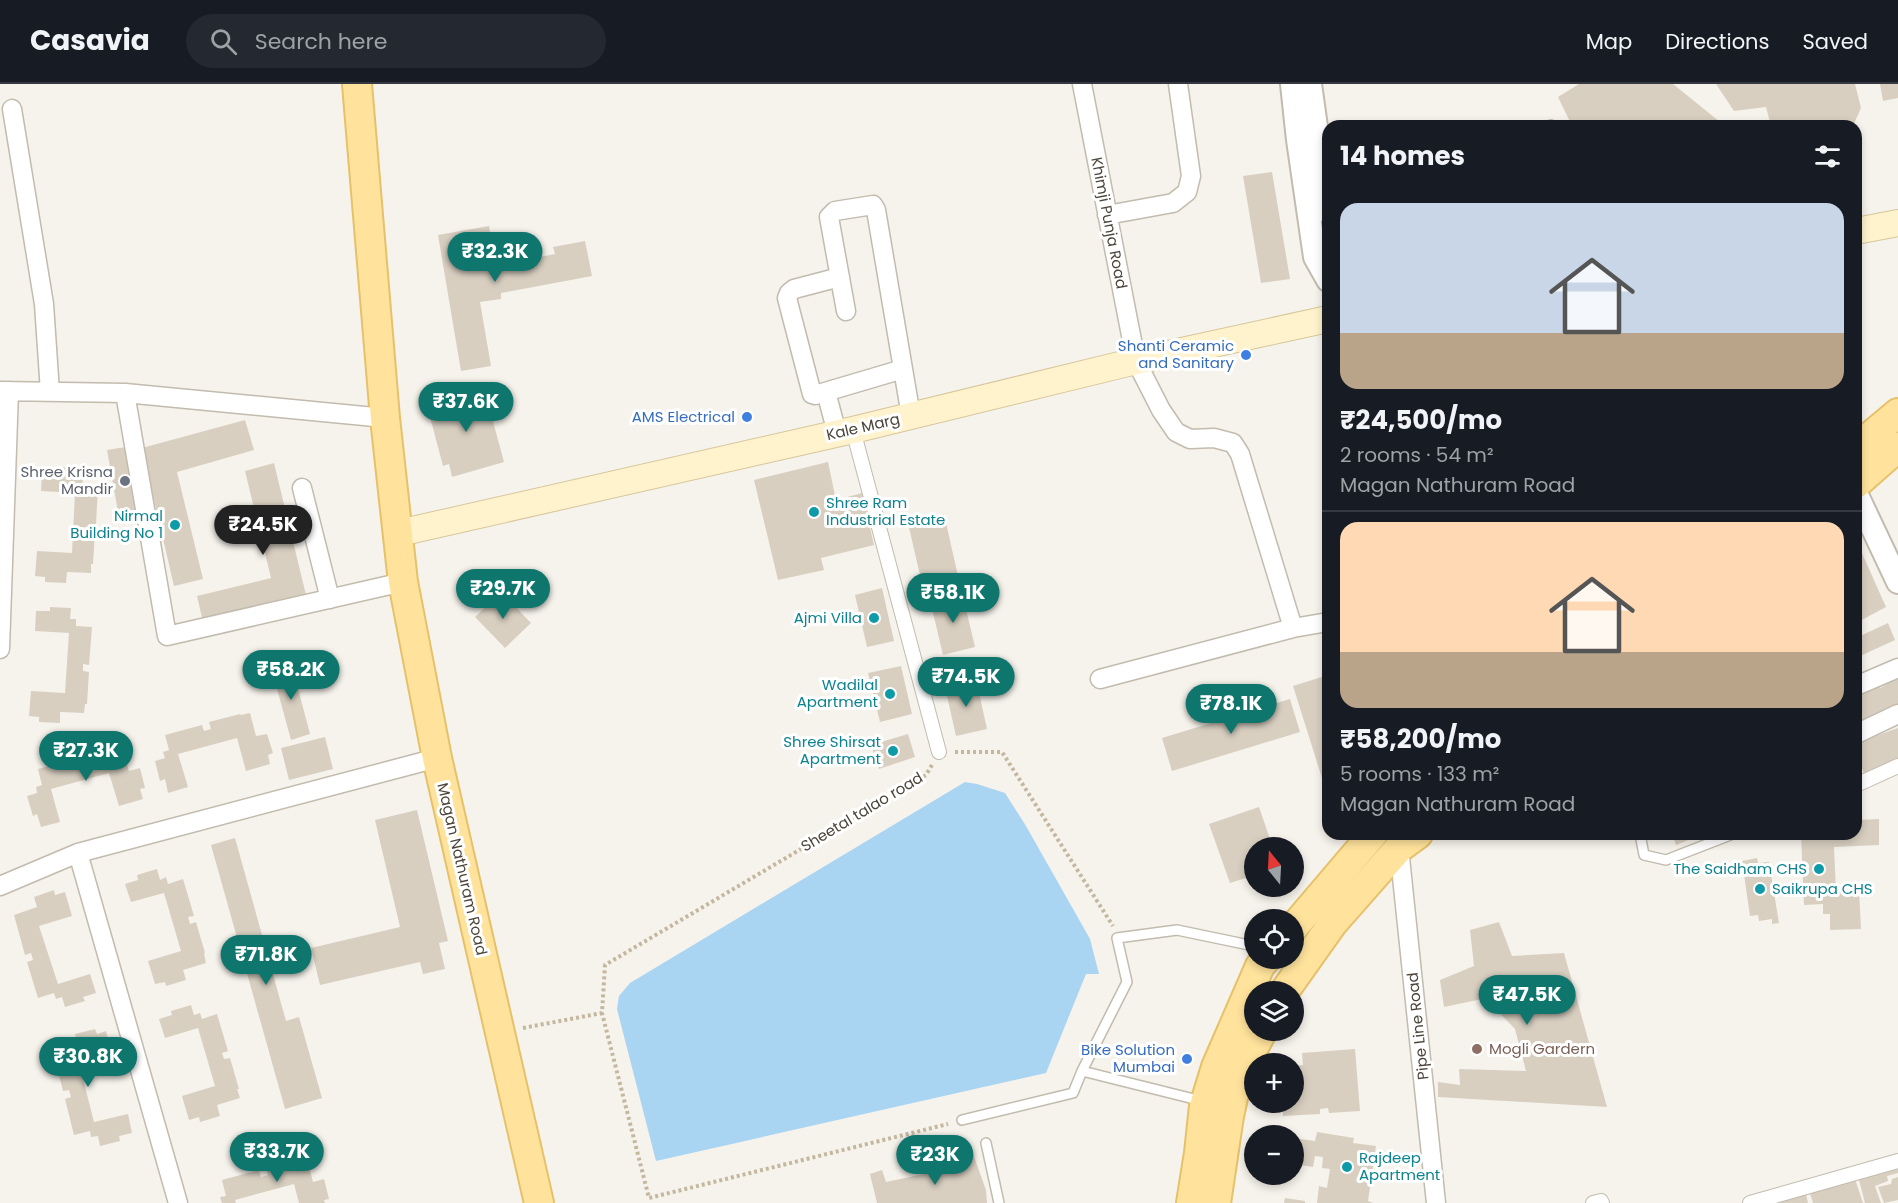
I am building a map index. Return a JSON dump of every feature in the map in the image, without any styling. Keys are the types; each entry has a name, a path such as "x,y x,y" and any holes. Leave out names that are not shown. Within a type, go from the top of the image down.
{"main road":[{"name":"Magan Nathuram Road","path":"357,84 386,418 404,582 437,758 539,1203"},
{"path":"1862,230 1898,223"},
{"name":"Kale Marg","path":"399,533 845,432 1136,361 1322,320"},
{"path":"1862,443 1898,412"},
{"path":"1862,479 1898,447"},
{"path":"1304,915 1368,840"},
{"path":"1292,981 1334,923 1408,841"},
{"path":"1216,1203 1218,1104 1216,1066 1259,969"},
{"path":"1191,1203 1218,1104 1237,1079 1257,1041"}],"street":[{"name":"Khimji Punja Road","path":"1082,84 1136,361 1161,410 1176,432 1190,439 1214,438 1233,443 1240,454 1293,628"},
{"path":"1107,215 1173,203 1187,192 1191,176 1178,84"},
{"path":"1292,84 1321,208"},
{"path":"1310,84 1321,208 1315,257 1322,269"},
{"path":"12,110 44,304 50,392"},
{"path":"846,311 829,217 835,211 873,205 876,210 911,416"},
{"path":"840,277 794,289 787,298 810,390 815,395 903,369"},
{"path":"0,649 4,391 125,393 386,418"},
{"path":"826,392 845,432 939,752"},
{"path":"125,393 167,636 404,582"},
{"path":"302,488 330,599"},
{"path":"1862,506 1898,582"},
{"path":"1100,679 1293,628 1322,623"},
{"path":"1862,683 1898,668"},
{"path":"1862,731 1898,714"},
{"path":"0,886 78,853 437,758"},
{"path":"1862,782 1898,766"},
{"name":"Pipe Line Road","path":"1408,841 1436,1203"},
{"path":"78,853 178,1203"},
{"path":"1750,1203 1898,1161"},
{"path":"1593,1203 1601,1201 1602,1203"}],"lane":[{"path":"1641,840 1644,855 1666,860 1718,840"},
{"path":"962,1120 1073,1093 1127,982 1117,938 1177,930 1244,944"},
{"path":"1082,1071 1218,1104"},
{"path":"986,1143 999,1203"}],"path":[{"path":"939,752 1002,752 1112,923 1117,938"},
{"name":"Sheetal talao road","path":"939,752 926,776 605,965 602,1012 649,1198 962,1120"},
{"path":"500,1032 602,1012"}],"water":[{"path":"965,782 1005,793 1090,939 1099,974 1086,974 1046,1073 656,1161 617,1009 619,996 630,983"}],"building":[{"path":"1579,84 1673,84 1718,120 1569,120 1558,97"},
{"path":"1716,84 1855,84 1861,108 1856,120 1769,120 1766,107 1734,111"},
{"path":"1880,84 1898,84 1898,98 1883,101"},
{"path":"1272,172 1290,279 1261,283 1243,176"},
{"path":"489,226 496,265 555,254 553,247 585,241 592,276 501,293 501,299 480,302 491,366 461,371 438,235"},
{"path":"484,388 504,462 452,477 449,464 443,466 430,417 437,415 433,402"},
{"name":"Nirmal Building No 1","path":"245,420 254,450 177,472 203,579 174,586 142,448"},
{"name":"Shree Krisna Mandir","path":"132,446 144,513 119,517 107,450"},
{"name":"Shree Ram Industrial Estate","path":"828,462 836,500 862,493 874,545 821,558 824,570 778,580 754,480"},
{"path":"274,463 306,595 304,598 203,622 197,596 271,578 245,471"},
{"path":"56,467 77,468 76,479 83,479 82,486 98,487 96,524 89,524 89,531 95,532 91,573 67,572 66,583 45,582 45,577 35,576 37,551 72,553 75,493 41,491 42,471 56,472"},
{"path":"944,514 958,576 922,584 908,523"},
{"path":"1862,553 1886,607 1862,620"},
{"name":"Ajmi Villa","path":"882,588 894,641 867,647 855,595"},
{"path":"501,592 531,623 505,648 475,617"},
{"path":"962,592 975,647 943,655 930,600"},
{"path":"50,607 71,608 70,619 76,619 76,626 92,627 89,665 83,664 83,671 89,672 87,704 85,704 84,713 60,712 60,723 39,722 39,717 29,716 31,691 65,693 69,633 35,631 36,611 50,611"},
{"path":"1888,623 1895,640 1862,655 1862,635"},
{"path":"291,662 310,734 291,740 271,667"},
{"name":"Wadilal Apartment","path":"901,666 912,714 880,722 868,673"},
{"path":"1898,675 1898,708 1893,707 1862,720 1862,692 1877,681 1880,688 1887,684 1885,680"},
{"path":"1322,677 1322,778 1293,686"},
{"path":"976,679 987,729 956,736 945,687"},
{"path":"1290,699 1300,732 1172,771 1162,738"},
{"path":"250,713 256,736 267,734 273,753 268,755 270,764 246,771 237,738 178,754 188,787 168,793 165,779 160,781 155,761 165,758 163,752 169,750 165,735 202,725 204,731 211,729 209,722"},
{"path":"1898,728 1898,762 1864,774 1862,741"},
{"name":"Shree Shirsat Apartment","path":"908,734 915,757 879,769 871,745"},
{"path":"325,737 333,769 289,780 281,748"},
{"path":"122,748 129,771 140,768 145,788 140,789 143,799 119,806 109,773 51,789 60,822 41,827 37,814 33,816 27,796 37,793 36,787 42,785 38,769 74,759 76,765 83,764 81,757"},
{"path":"1259,807 1269,837 1244,837 1244,879 1230,883 1209,824"},
{"path":"417,810 448,941 439,943 445,969 423,974 420,962 320,985 311,948 400,927 375,820"},
{"name":"The Saidham CHS","path":"1879,819 1879,845 1834,847 1836,892 1859,890 1861,929 1830,930 1830,914 1823,914 1823,904 1804,905 1801,840 1862,840 1862,820"},
{"path":"235,838 286,1021 299,1017 322,1098 285,1109 211,845"},
{"path":"1674,840 1688,840 1676,845"},
{"name":"Saikrupa CHS","path":"1757,858 1758,863 1769,862 1779,923 1772,924 1772,919 1759,921 1758,915 1750,916 1742,861"},
{"path":"157,869 160,880 166,877 168,884 183,879 194,916 188,917 190,924 196,922 206,963 183,970 186,980 166,986 165,982 155,984 148,961 181,951 164,893 131,902 125,884 138,880 137,875"},
{"path":"54,890 55,895 65,892 72,916 39,926 58,984 90,974 96,993 83,997 85,1001 65,1007 62,997 56,999 54,993 38,998 27,962 33,960 31,953 25,955 14,915 37,907 34,897"},
{"path":"1499,922 1512,956 1564,953 1607,1107 1438,1097 1438,1082 1460,1085 1459,1069 1526,1071 1515,1029 1491,1004 1482,1006 1482,999 1444,1007 1440,980 1474,966 1470,930"},
{"path":"191,1005 194,1015 200,1013 202,1019 217,1014 228,1051 222,1053 224,1059 230,1058 240,1098 217,1105 220,1116 200,1122 199,1117 189,1120 182,1096 215,1086 198,1028 165,1038 159,1019 172,1015 171,1011"},
{"path":"95,1029 97,1034 106,1031 112,1055 79,1063 94,1122 128,1114 132,1133 119,1136 120,1141 100,1146 98,1136 91,1137 90,1131 74,1135 65,1099 71,1097 69,1090 63,1091 54,1051 78,1045 75,1034"},
{"path":"1355,1049 1360,1111 1329,1113 1328,1108 1320,1109 1320,1114 1283,1116 1283,1113 1304,1113 1304,1053 1302,1053"},
{"name":"Rajdeep Apartment","path":"1317,1132 1354,1138 1353,1143 1376,1146 1368,1201 1373,1203 1317,1203 1319,1186 1327,1188 1330,1169 1322,1168 1323,1157 1315,1156 1313,1167 1304,1166 1304,1140 1315,1141"},
{"path":"972,1151 986,1190 987,1203 877,1203 870,1174 882,1170 886,1182 962,1166 958,1154"},
{"path":"297,1159 298,1161 307,1159 313,1182 324,1179 329,1199 324,1200 325,1203 299,1203 294,1184 235,1200 236,1203 222,1203 220,1197 226,1196 222,1180 259,1170 261,1177 268,1175 266,1168"},
{"path":"1898,1163 1898,1173 1887,1176 1888,1181 1875,1186 1881,1203 1865,1203 1858,1176"},
{"path":"1854,1176 1863,1203 1813,1203 1809,1190"},
{"path":"1898,1177 1898,1200 1884,1203 1878,1187 1891,1184 1892,1179"},
{"path":"1805,1190 1808,1203 1760,1203"},
{"path":"1285,1198 1305,1201 1305,1203 1284,1203"}],"place":[{"name":"Shanti Ceramic and Sanitary","path":"1246,355"},
{"name":"AMS Electrical","path":"747,417"},
{"name":"Shree Krisna Mandir","path":"125,481"},
{"name":"Shree Ram Industrial Estate","path":"814,512"},
{"name":"Nirmal Building No 1","path":"175,525"},
{"name":"Ajmi Villa","path":"874,618"},
{"name":"Wadilal Apartment","path":"890,694"},
{"name":"Shree Shirsat Apartment","path":"893,751"},
{"name":"The Saidham CHS","path":"1819,869"},
{"name":"Saikrupa CHS","path":"1760,889"},
{"name":"Mogli Gardern","path":"1477,1049"},
{"name":"Bike Solution Mumbai","path":"1187,1059"},
{"name":"Rajdeep Apartment","path":"1347,1167"}]}
